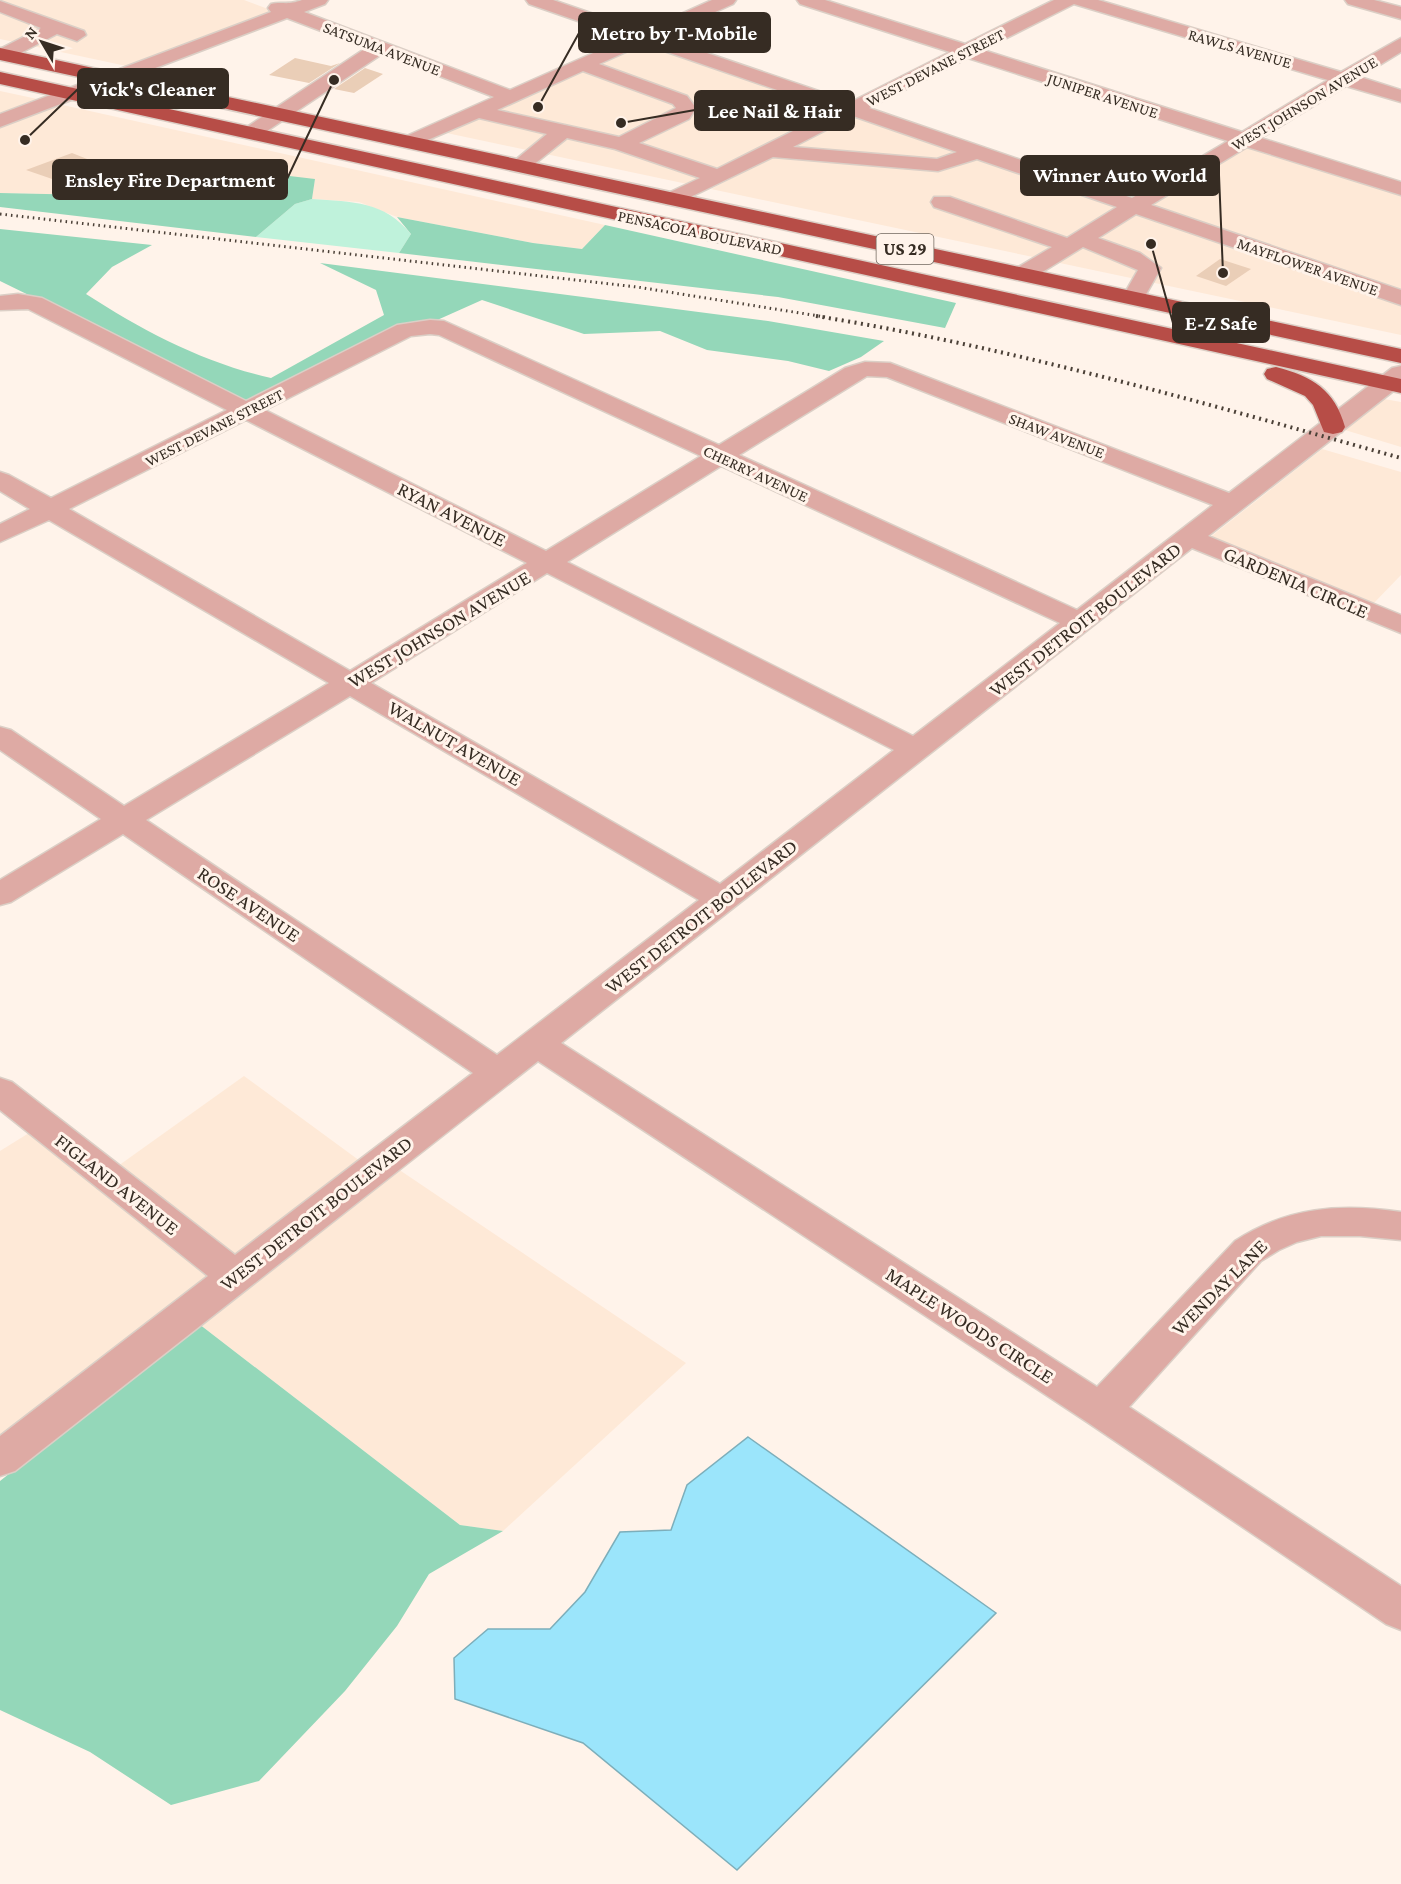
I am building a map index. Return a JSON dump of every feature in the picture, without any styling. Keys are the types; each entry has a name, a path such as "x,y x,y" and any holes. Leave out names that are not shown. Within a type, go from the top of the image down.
{"highway":[{"path":"1,59 57,82 114,78 274,118"},
{"name":"PENSACOLA BOULEVARD","path":"0,78 995,298 1398,377"},
{"path":"72,94 109,89 130,91 274,118"},
{"name":"PENSACOLA BOULEVARD","path":"274,118 296,127 377,135 1401,356"},
{"path":"424,172 494,177 620,205 641,206 674,199"},
{"path":"917,280 934,297 1263,371 1305,383 1321,396 1330,412 1333,427"}],"street":[{"name":"SATSUMA AVENUE","path":"256,0 509,96"},
{"path":"0,121 319,0"},
{"name":"MAYFLOWER AVENUE","path":"535,0 1401,298"},
{"path":"409,142 474,111 727,0"},
{"name":"JUNIPER AVENUE","path":"806,0 1401,189"},
{"name":"WEST DEVANE STREET","path":"674,199 1068,0"},
{"name":"RAWLS AVENUE","path":"1079,0 1401,96"},
{"path":"1354,0 1401,13"},
{"path":"0,6 77,35"},
{"path":"1,59 56,27"},
{"name":"WEST JOHNSON AVENUE","path":"1023,274 1401,44"},
{"path":"252,134 380,47"},
{"path":"581,64 680,100 686,108 682,115 621,144"},
{"path":"474,111 621,144 719,177"},
{"path":"520,166 563,131"},
{"path":"771,151 938,165 976,152"},
{"path":"942,202 1132,258 1150,268 1133,298"},
{"name":"RYAN AVENUE","path":"9,302 34,303 916,749"},
{"name":"WEST DEVANE STREET","path":"0,534 405,330 430,327"},
{"name":"CHERRY AVENUE","path":"430,327 444,328 1082,622"},
{"name":"WEST JOHNSON AVENUE","path":"0,894 352,682 854,373 879,368"},
{"name":"SHAW AVENUE","path":"879,368 901,374 1233,504"},
{"name":"WEST DETROIT BOULEVARD","path":"0,1459 1398,377"},
{"name":"WALNUT AVENUE","path":"0,480 352,682 722,899"},
{"name":"GARDENIA CIRCLE","path":"1191,538 1401,625"},
{"name":"ROSE AVENUE","path":"0,736 498,1073"},
{"name":"MAPLE WOODS CIRCLE","path":"536,1043 1101,1410 1401,1610"},
{"name":"FIGLAND AVENUE","path":"0,1091 234,1276"},
{"name":"WENDAY LANE","path":"1101,1410 1248,1251 1269,1235 1299,1224 1333,1220 1401,1226"}],"shaded area":[{"path":"0,0 244,0 276,12 131,67 0,39"},
{"path":"643,42 839,109 692,185 442,132"},
{"path":"0,91 42,100 0,116"},
{"path":"58,104 605,225 582,249 533,243 397,217 359,202 312,199 315,179 254,176 183,197 0,193 0,126"},
{"path":"859,112 1126,201 1033,257 711,189"},
{"path":"1249,145 1401,194 1401,293 1146,206"},
{"path":"1136,212 1401,304 1401,335 1055,262"},
{"path":"1384,399 1401,402 1401,447 1345,430"},
{"path":"1322,449 1401,472 1401,575 1372,605 1209,538"},
{"path":"244,1076 360,1161 234,1257 118,1166"},
{"path":"29,1133 209,1276 0,1438 0,1151"},
{"path":"398,1169 686,1363 503,1531 460,1525 199,1324"}],"green space":[{"path":"281,175 315,179 312,199 295,204 256,237 0,207 0,193 183,197 254,176"},
{"path":"312,199 354,203 379,209 401,223 411,234 399,253 256,237 295,204"},
{"path":"397,217 533,243 582,249 605,225 956,303 945,328 778,297 399,253 411,234"},
{"path":"0,229 152,245 112,267 86,294 152,333 198,355 271,378 384,315 376,290 320,263 768,321 884,341 861,357 829,371 788,361 707,350 660,331 584,334 482,300 435,321 421,321 247,402 0,281"},
{"path":"199,1324 460,1525 503,1531 429,1574 397,1626 345,1691 259,1781 171,1805 90,1752 0,1710 0,1481"}],"water":[{"path":"748,1437 996,1613 737,1870 583,1743 455,1699 454,1658 488,1629 550,1629 585,1592 620,1532 671,1530 687,1485"}],"building":[{"path":"295,58 331,66 340,63 309,83 269,75"},
{"path":"365,68 383,74 354,93 334,89"},
{"path":"72,153 125,174 87,191 26,170"},
{"path":"1220,259 1251,269 1226,286 1196,276"}],"railway":[{"path":"0,214 637,287 825,317"},
{"path":"816,316 964,344 1037,361 1183,398 1401,458"}],"place":[{"name":"Ensley Fire Department","path":"334,80"},
{"name":"Metro by T-Mobile","path":"538,107"},
{"name":"Lee Nail & Hair","path":"621,123"},
{"name":"Vick's Cleaner","path":"25,140"},
{"name":"E-Z Safe","path":"1151,244"},
{"name":"Winner Auto World","path":"1223,273"}]}
